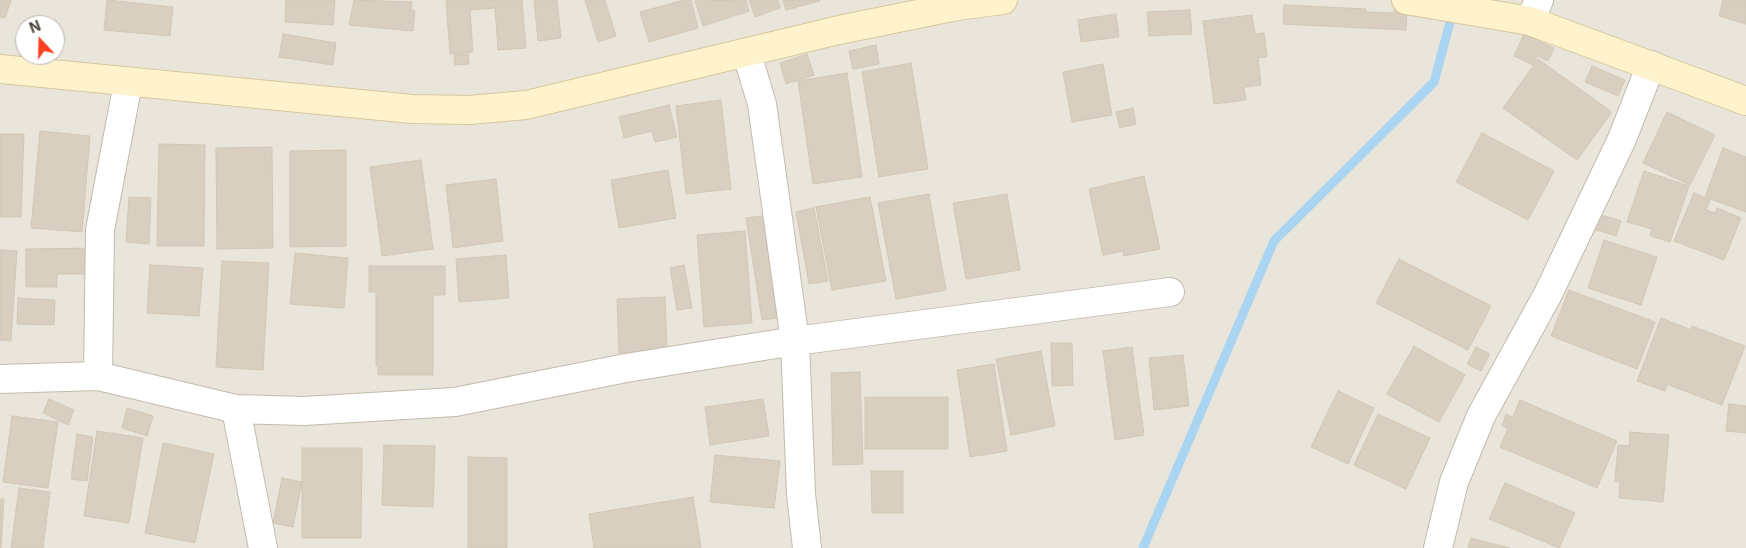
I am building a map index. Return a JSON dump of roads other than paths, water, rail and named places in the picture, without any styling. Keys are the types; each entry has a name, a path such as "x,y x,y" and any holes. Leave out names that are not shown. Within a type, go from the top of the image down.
{"street":[{"path":"0,69 128,83 412,109 469,110 526,105 747,54 839,30 957,6 1003,0"},
{"path":"1406,0 1534,10 1651,65 1746,101"},
{"path":"747,54 762,104 795,341 801,494 806,548"},
{"path":"1438,548 1454,482 1481,416 1548,294 1590,201 1622,139 1651,65"},
{"path":"98,376 100,230 128,83"},
{"path":"0,379 98,376 236,409 304,411 454,402 626,368 795,341 1170,292"},
{"path":"236,409 263,548"}],"waterway":[{"path":"1143,548 1274,241 1434,82 1453,11"}]}
